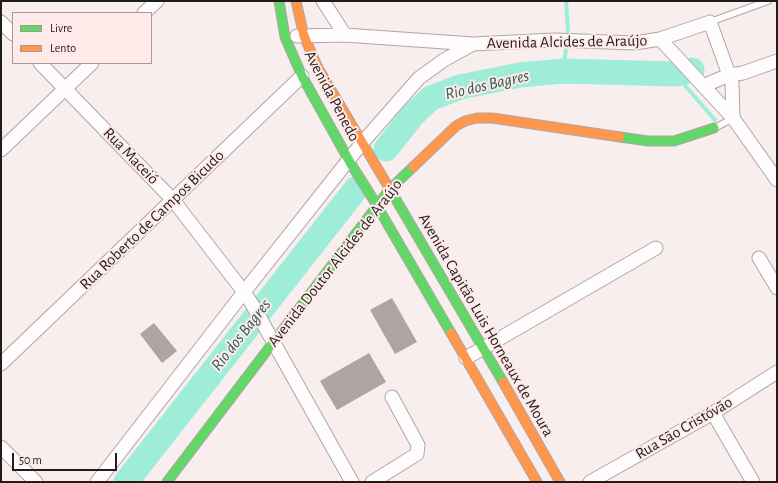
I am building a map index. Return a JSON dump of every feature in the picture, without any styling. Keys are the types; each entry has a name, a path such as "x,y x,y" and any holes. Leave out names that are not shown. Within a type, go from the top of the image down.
{"street":[{"path":"145,12 157,1"},
{"name":"Avenida Penedo","path":"279,1 285,37 302,76 350,162 375,202"},
{"name":"Avenida Penedo","path":"296,1 304,36 318,68 387,186"},
{"path":"323,1 345,35"},
{"path":"1,22 12,33"},
{"path":"710,22 730,79 732,118"},
{"name":"Avenida Alcides de Araújo","path":"285,37 345,35 473,44 554,40 635,43 660,39 710,22"},
{"path":"660,39 732,118 777,180"},
{"path":"97,482 244,292 419,78 444,60 473,44"},
{"path":"706,89 743,73 777,61"},
{"name":"Rua Maceió","path":"41,64 174,200 244,292 352,482"},
{"path":"1,150 91,64"},
{"name":"Rua Roberto de Campos Bicudo","path":"1,364 302,76"},
{"name":"Avenida Doutor Alcides de Araújo","path":"166,482 271,339 387,186 407,172 456,126 465,121 477,118 492,118 648,141 674,141 714,128"},
{"name":"Avenida Capitão Luis Horneaux de Moura","path":"387,186 560,482"},
{"name":"Avenida Capitão Luis Horneaux de Moura","path":"375,202 537,482"},
{"path":"466,358 656,248"},
{"path":"759,258 777,288"},
{"name":"Rua São Cristóvão","path":"590,482 713,413 777,372"},
{"path":"372,482 417,454 418,445 392,397"},
{"path":"713,413 753,482"},
{"path":"1,447 36,482"}],"lane":[{"path":"710,22 768,1"},
{"name":"Avenida Doutor Alcides de Araújo","path":"714,128 732,118"}],"building":[{"path":"392,298 417,342 395,354 370,310"},
{"path":"154,323 177,351 162,363 140,334"},
{"path":"369,353 386,382 337,410 320,381"}],"waterway":[{"name":"Rio dos Bagres","path":"566,1 568,31"},
{"name":"Rio dos Bagres","path":"563,71 566,49"},
{"name":"Rio dos Bagres","path":"386,149 413,115 431,98 460,87 520,75 563,71 675,74 692,70"},
{"path":"675,74 715,120"},
{"name":"Rio dos Bagres","path":"126,482 356,189"}],"traffic: fast":[{"path":"279,1 285,37 302,76 351,164 451,333"},
{"path":"620,137 648,141 674,141 714,128"},
{"path":"167,482 389,190 413,167"},
{"path":"388,186 503,382"}],"traffic: slow":[{"path":"296,1 304,36 318,68 388,186"},
{"path":"413,167 456,126 465,121 477,118 492,118 620,137"},
{"path":"451,333 537,482"},
{"path":"503,382 560,482"}]}
